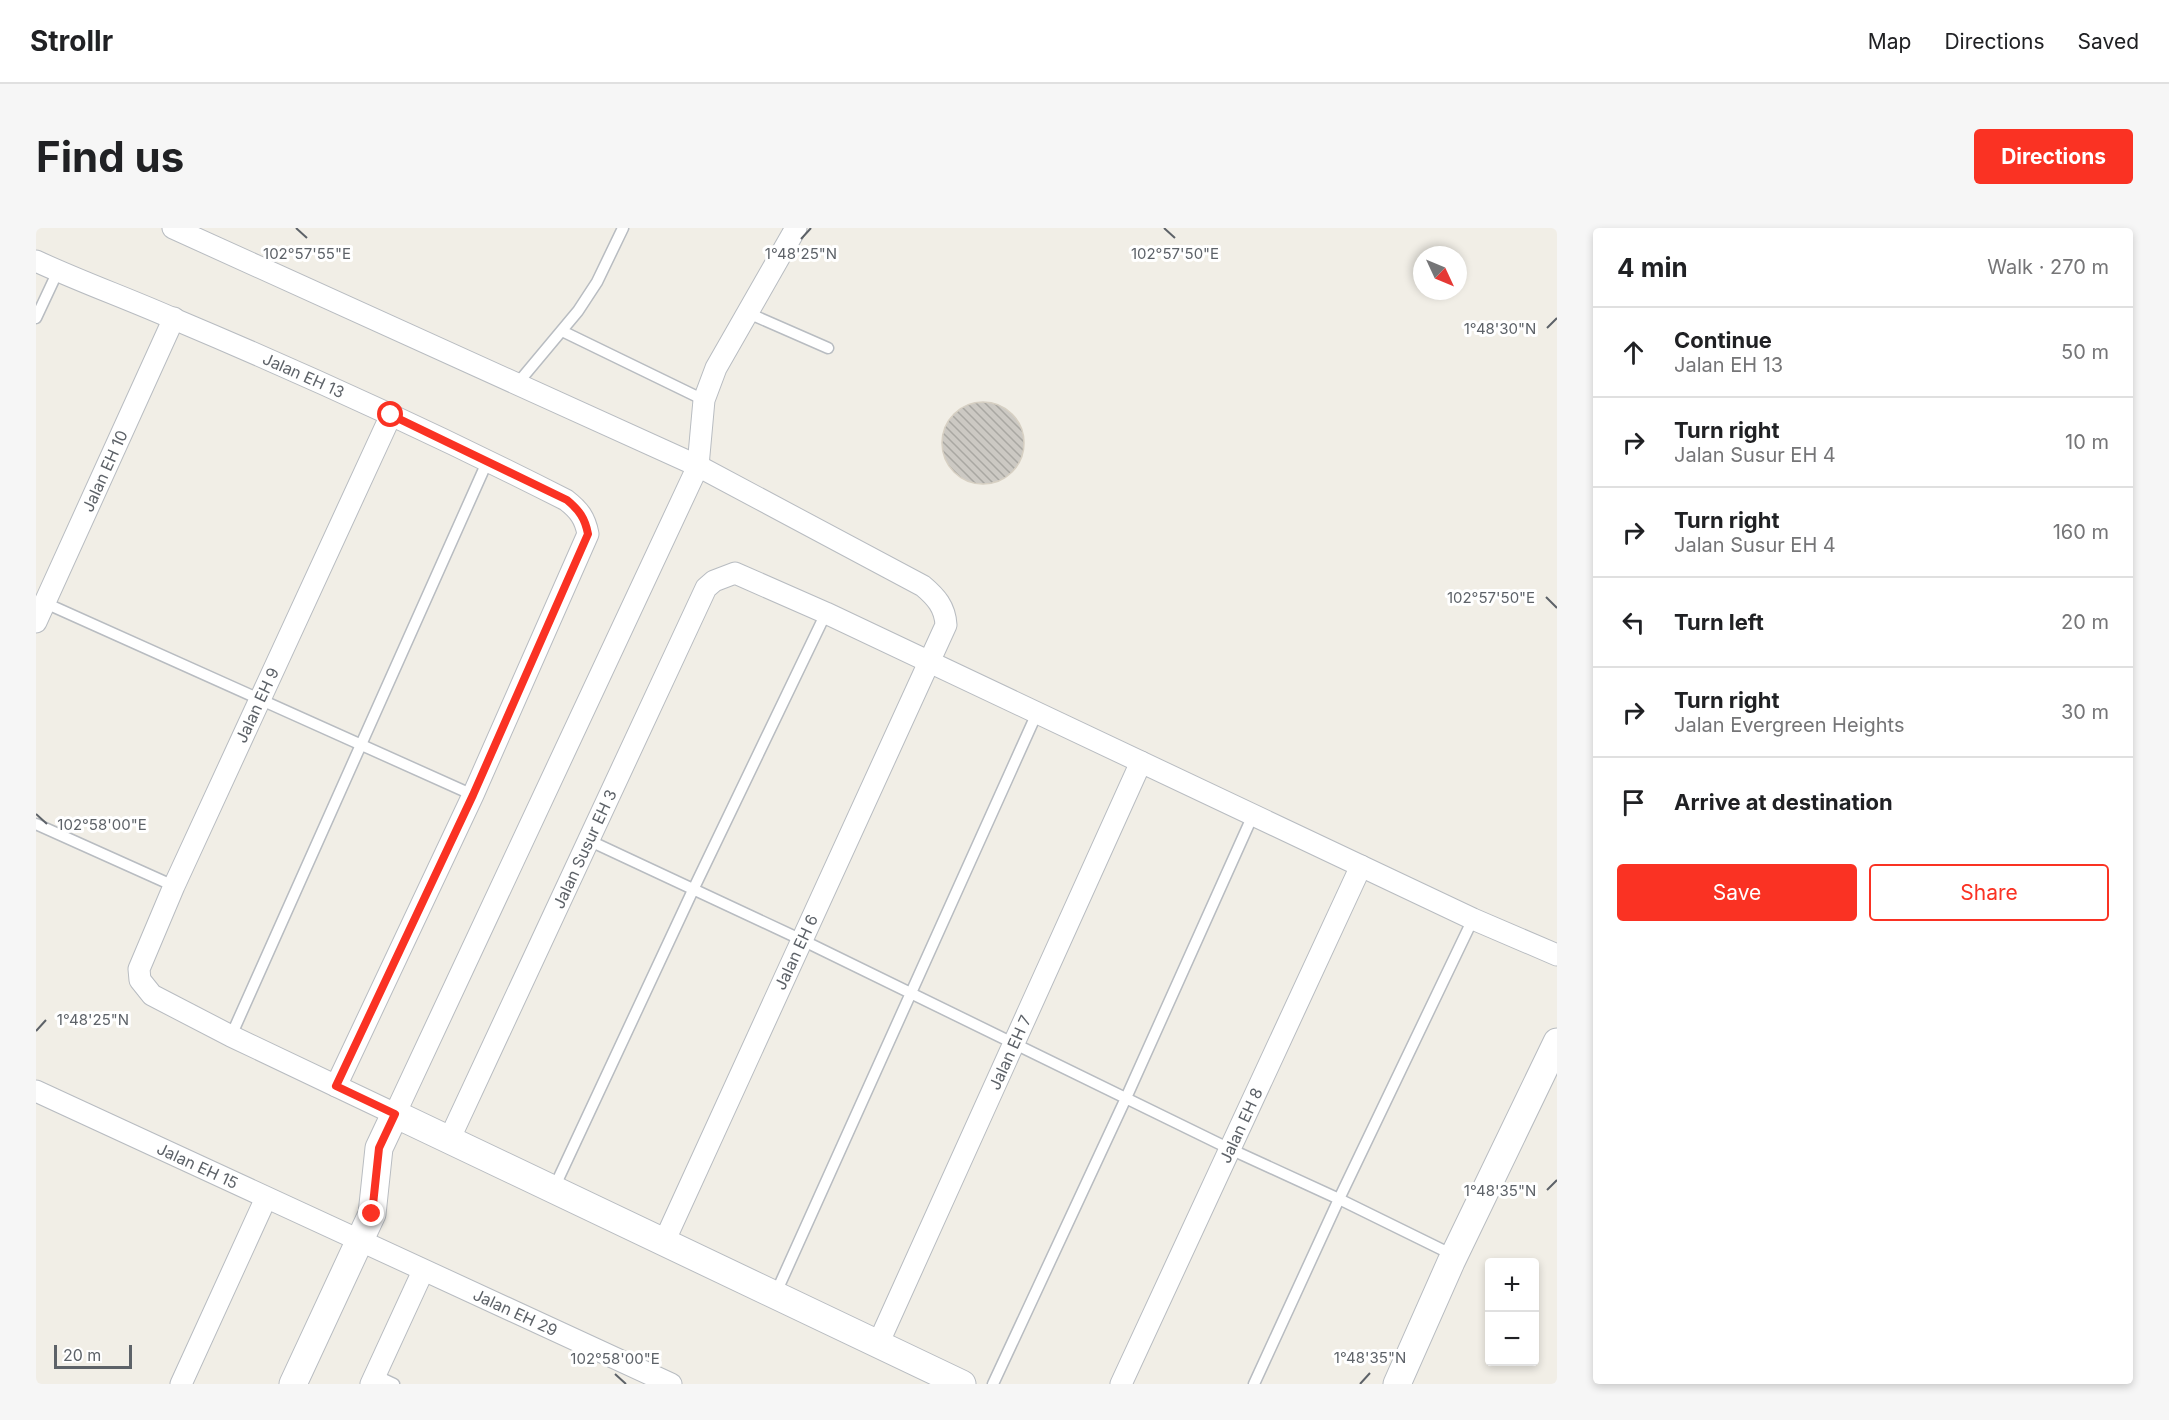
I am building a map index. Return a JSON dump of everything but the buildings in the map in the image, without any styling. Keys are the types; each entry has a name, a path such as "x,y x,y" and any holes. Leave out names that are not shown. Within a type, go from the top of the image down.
{"street":[{"name":"Jalan EH 6","path":"173,228 698,466 923,586 933,594 945,614 946,625 664,1242"},
{"path":"293,1384 372,1214 379,1148 698,466 704,400 716,368 796,228"},
{"name":"Jalan EH 13","path":"36,261 174,318 391,415 488,460 567,500 577,508 585,519 588,534 473,795"},
{"name":"Jalan EH 10","path":"39,607 174,318"},
{"name":"Jalan EH 9","path":"231,1036 152,995 140,980 139,969 174,886 391,415"},
{"name":"Jalan Susur EH 3","path":"449,1140 706,588 714,580 735,573 826,613"},
{"path":"826,613 1473,919 1557,955"},
{"name":"Jalan EH 7","path":"878,1344 1141,762"},
{"path":"336,1086 473,795"},
{"name":"Jalan EH 8","path":"1120,1384 1361,866"},
{"path":"231,1036 962,1384"},
{"path":"1397,1384 1454,1256 1557,1042"},
{"name":"Jalan EH 15","path":"36,1091 360,1240"},
{"path":"181,1384 266,1198"},
{"name":"Jalan EH 29","path":"360,1240 671,1384"},
{"path":"380,1381 423,1271"}],"lane":[{"path":"517,384 562,331 597,282 623,228"},
{"path":"36,318 58,271"},
{"path":"748,312 828,348"},
{"path":"562,331 704,400"},
{"path":"231,1036 488,460"},
{"path":"39,607 260,699 473,795"},
{"path":"554,1189 693,890 826,613"},
{"path":"775,1295 1036,713"},
{"path":"993,1384 1126,1098 1253,815"},
{"path":"36,824 174,886"},
{"path":"588,840 802,940 1454,1256"},
{"path":"1254,1384 1339,1199 1473,919"}],"route":[{"path":"372,1214 379,1148 395,1114 336,1086 473,795 588,534 585,519 567,500 391,415"}]}
